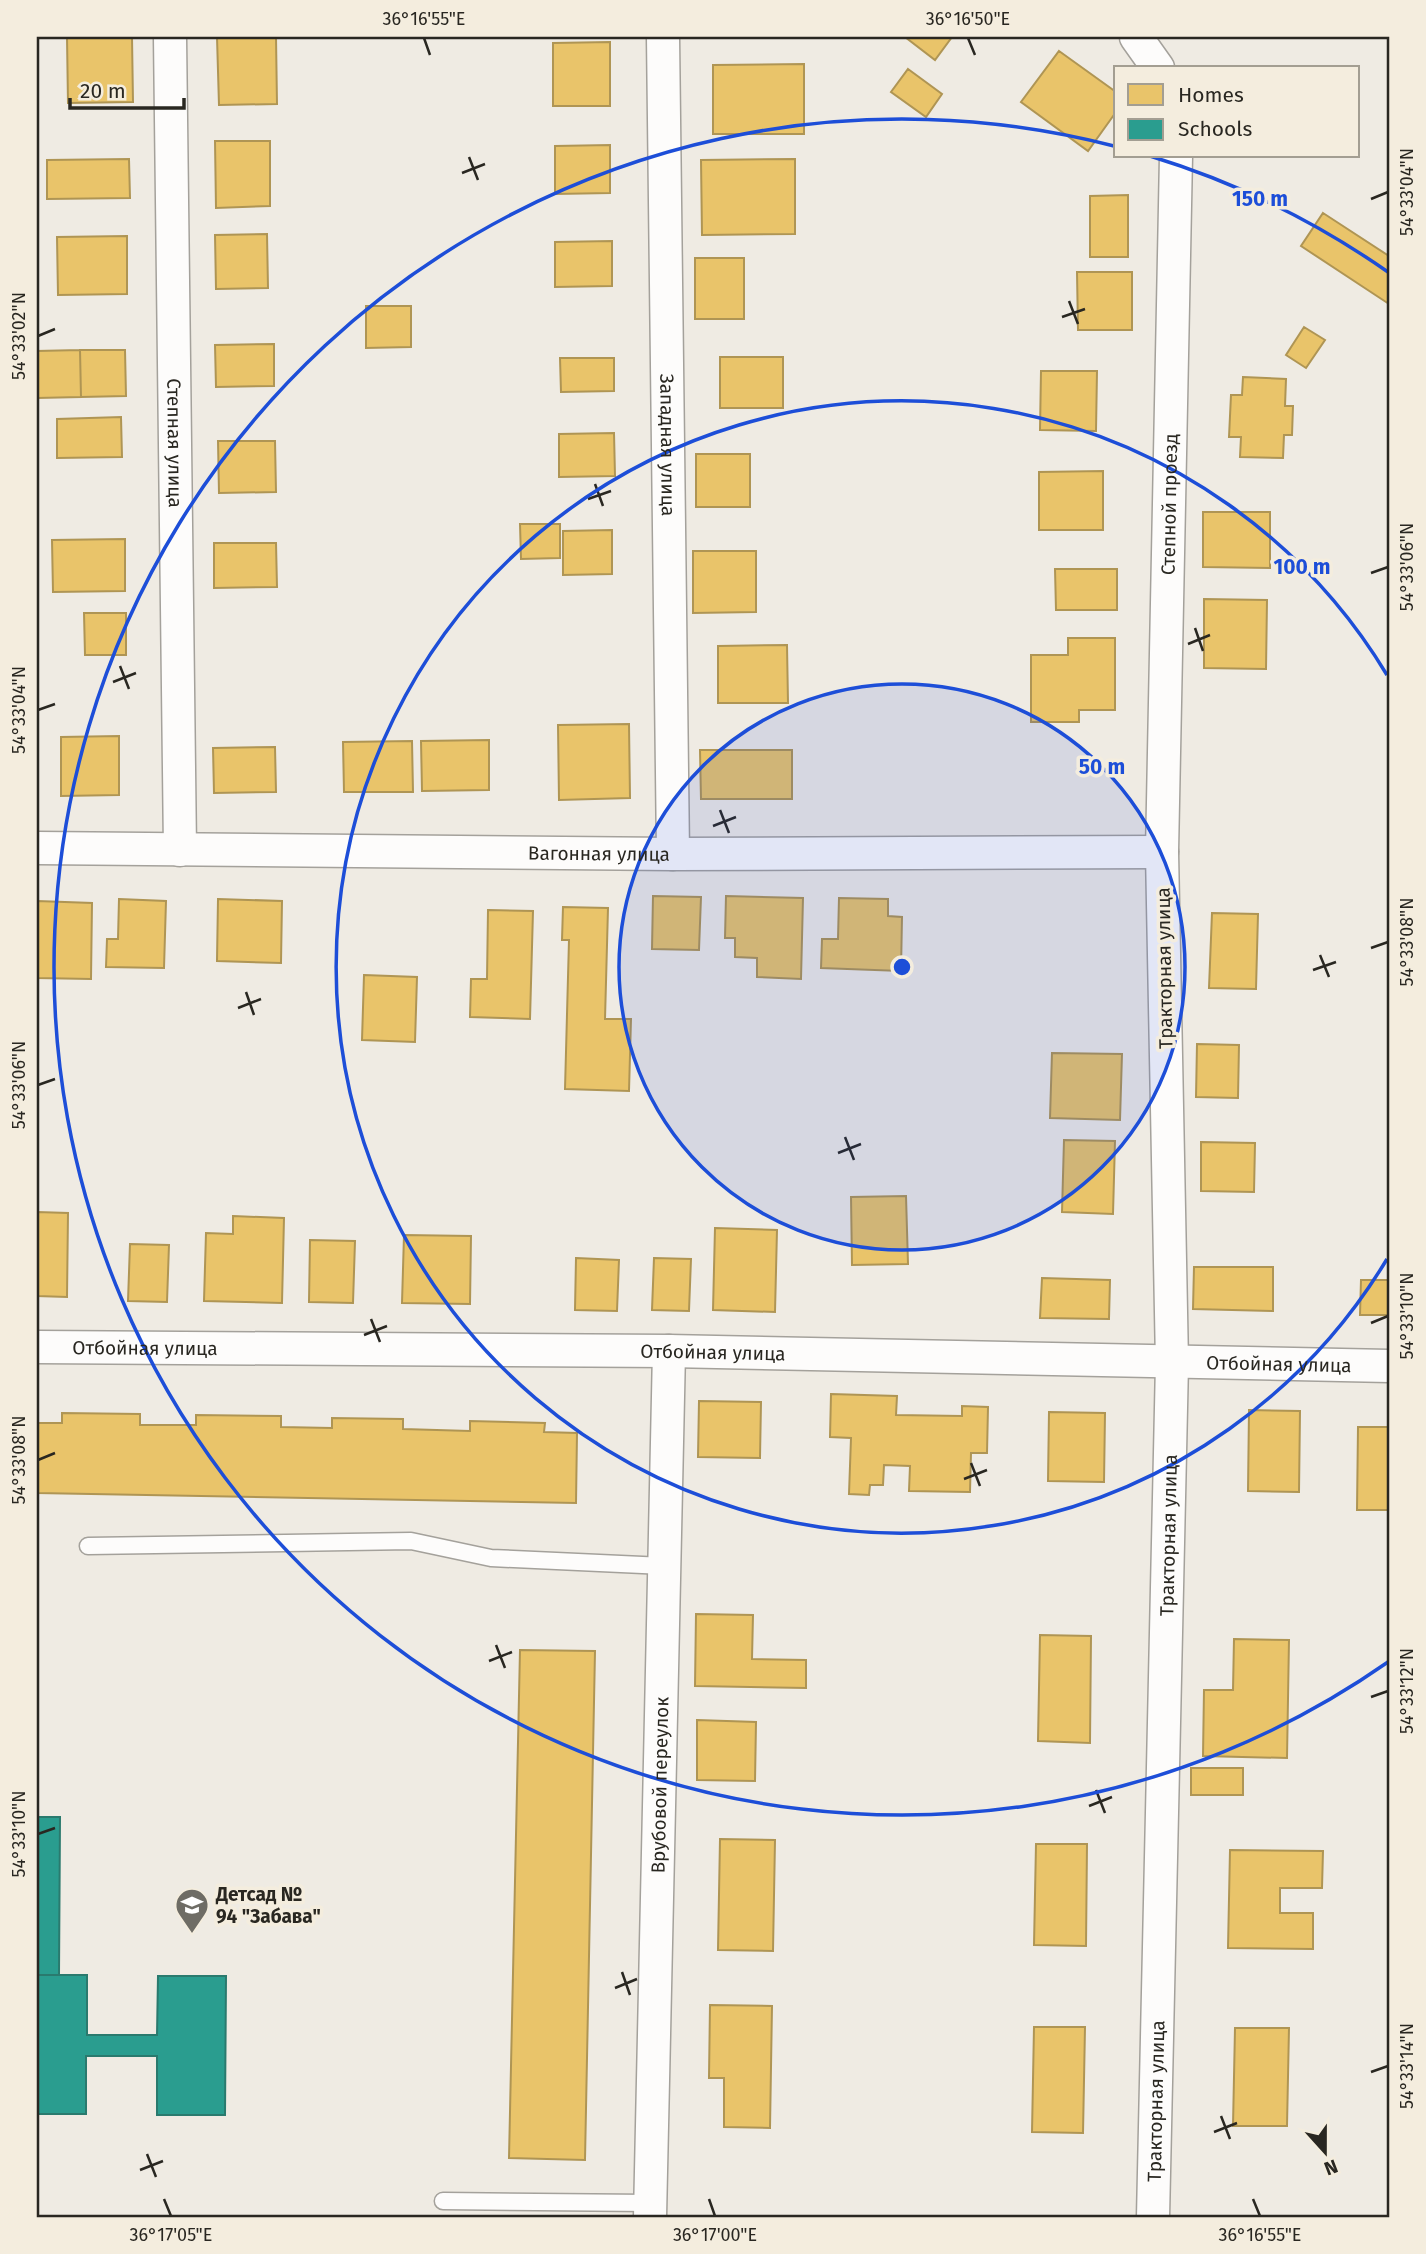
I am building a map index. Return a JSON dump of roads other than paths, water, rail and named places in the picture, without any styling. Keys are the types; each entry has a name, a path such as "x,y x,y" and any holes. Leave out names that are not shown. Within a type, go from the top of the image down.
{"street":[{"name":"Степная улица","path":"170,37 180,850"},
{"name":"Западная улица","path":"663,37 673,854"},
{"path":"1136,37 1157,66"},
{"name":"Степной проезд","path":"1162,852 1176,158"},
{"name":"Вагонная улица","path":"37,848 673,854 1162,852"},
{"name":"Тракторная улица","path":"1153,2217 1172,1363 1162,852"},
{"name":"Отбойная улица","path":"37,1347 669,1352 1389,1366"},
{"name":"Врубовой переулок","path":"650,2210 669,1352"}],"lane":[{"path":"88,1546 411,1541 491,1558 664,1566"},
{"path":"443,2201 650,2210"}],"place":[{"name":"Детсад № 94 \"Забава\"","path":"192,1935"}]}
